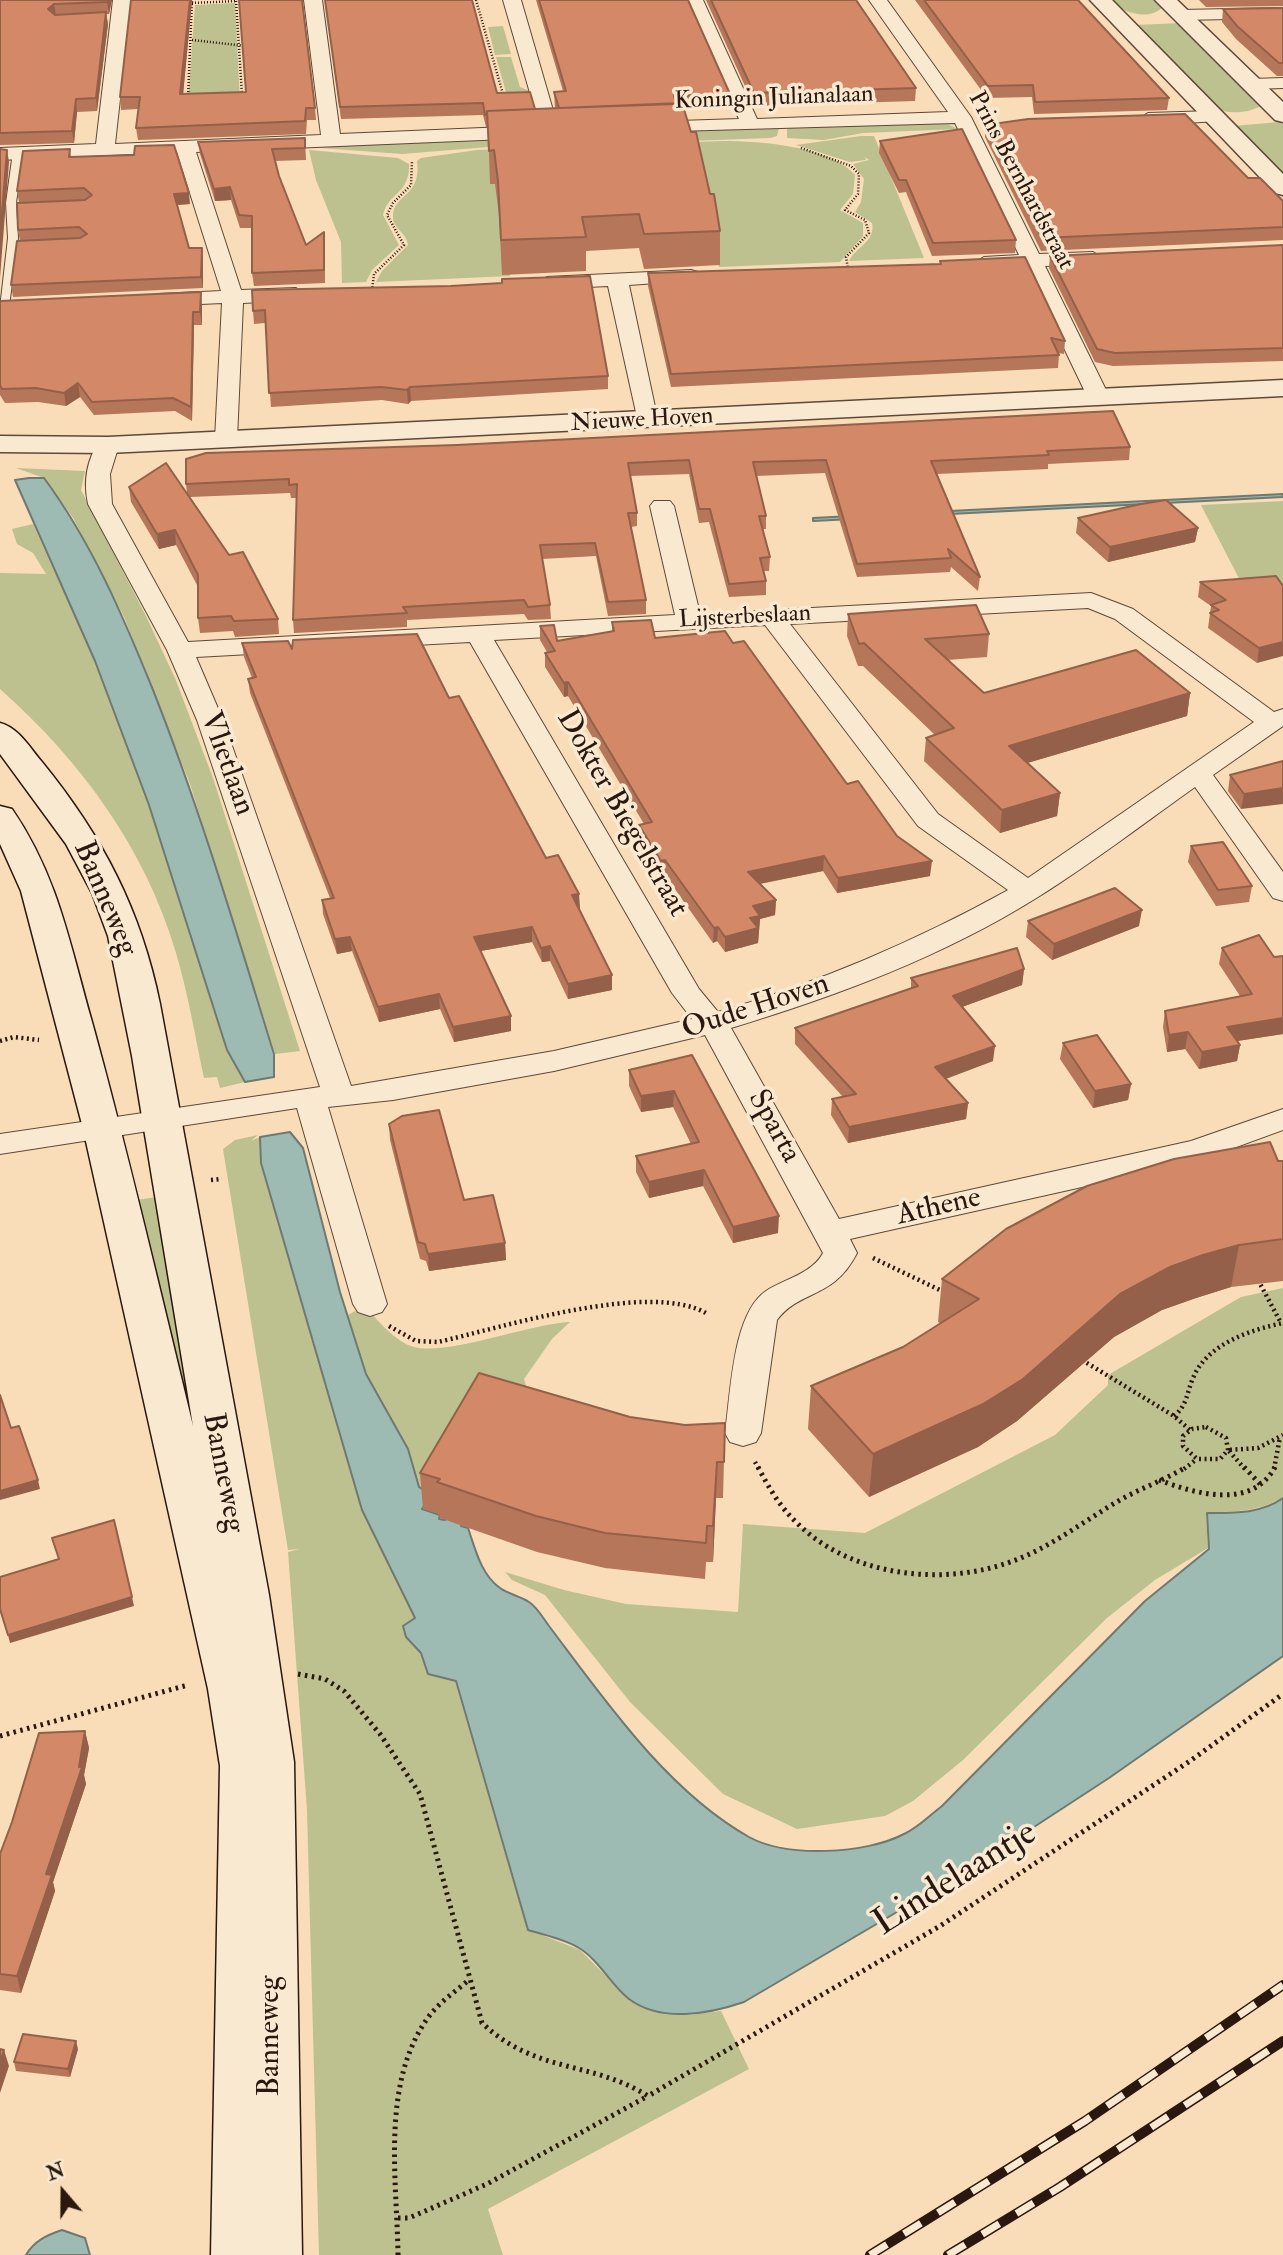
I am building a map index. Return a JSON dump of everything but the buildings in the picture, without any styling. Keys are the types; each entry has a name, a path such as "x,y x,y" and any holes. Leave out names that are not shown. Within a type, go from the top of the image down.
{"main road":[{"path":"1100,0 1283,188"},
{"path":"1173,7 1281,114"},
{"path":"1213,117 1281,114"},
{"name":"Nieuwe Hoven","path":"0,444 108,445 647,422 1283,388"},
{"name":"Banneweg","path":"0,733 46,786 90,854 120,920 135,971 162,1120 216,1450 218,1686 270,1762 274,2255"},
{"name":"Banneweg","path":"0,816 22,849 41,888 46,919 102,1128 218,1686 244,1766 239,2255"}],"street":[{"path":"105,148 113,19 122,0"},
{"path":"313,0 331,139"},
{"path":"512,0 550,131"},
{"path":"694,0 750,124"},
{"name":"Prins Bernhardstraat","path":"878,0 964,121 1098,396"},
{"path":"1173,7 1283,13"},
{"path":"1251,84 1283,83"},
{"path":"1127,120 1213,117"},
{"name":"Koningin Julianalaan","path":"634,128 781,123 964,121 993,124"},
{"path":"9,153 573,130"},
{"path":"184,145 233,297 226,439"},
{"path":"967,263 1116,257"},
{"path":"522,284 712,275"},
{"path":"617,279 647,422"},
{"path":"139,300 372,290"},
{"path":"2,306 31,305"},
{"name":"Vlietlaan","path":"108,445 100,461 97,479 100,504 180,650 210,720 247,820 324,1097 370,1304"},
{"path":"662,506 689,620"},
{"name":"Lijsterbeslaan","path":"180,650 1091,600 1124,614 1277,720"},
{"path":"771,617 928,820 1028,891"},
{"name":"Dokter Biegelstraat","path":"478,634 680,981 711,1025"},
{"name":"Oude Hoven","path":"0,1144 577,1058 711,1025 895,961 953,933 1028,891 1277,720"},
{"path":"1199,774 1283,892"},
{"name":"Sparta","path":"711,1025 724,1039 834,1239"},
{"name":"Athene","path":"834,1239 1198,1150 1283,1119"},
{"path":"743,1433 760,1318 768,1307 833,1267 839,1257 834,1239"}],"lane":[{"path":"2,306 12,247 9,153"},
{"path":"12,208 24,208"},
{"path":"12,247 26,246"}],"path":[{"path":"476,0 503,94"},
{"path":"236,1 243,103"},
{"path":"188,105 192,2 248,1"},
{"path":"781,123 781,141 851,166 859,174 858,194 845,210 864,220 869,233 846,257 848,269"},
{"path":"372,290 374,275 404,245 387,215 393,203 411,185 412,157 419,156"},
{"path":"0,1041 14,1037 39,1040"},
{"path":"834,1239 947,1293"},
{"path":"1174,1416 1185,1406 1196,1371 1212,1354 1245,1334 1282,1323 1253,1271"},
{"path":"370,1304 398,1333 416,1340 438,1342 614,1303 642,1300 695,1306 706,1313"},
{"path":"1073,1354 1174,1416 1190,1430"},
{"path":"1197,1459 1183,1446 1183,1436 1190,1430 1214,1429 1226,1438 1228,1450 1261,1485"},
{"path":"743,1433 757,1467 775,1499 788,1517 806,1534 839,1553 878,1569 926,1575 955,1574 1012,1561 1197,1459 1220,1459 1228,1450 1258,1448 1281,1436"},
{"path":"1158,1480 1194,1494 1222,1497 1250,1492 1261,1485 1275,1469 1281,1436"},
{"path":"189,1670 218,1686"},
{"path":"0,1736 218,1686 297,1674 316,1676 334,1683 346,1693 400,1761 420,1794 429,1817 482,2023 495,2039 528,2056 603,2076 648,2096"},
{"name":"Lindelaantje","path":"398,2218 409,2218 487,2184 648,2096 940,1926 1179,1768 1283,1694"},
{"path":"398,2255 398,2114 402,2072 425,2022 437,2007 470,1979"}],"green space":[{"path":"1109,0 1157,0 1163,7 1150,14 1135,14"},
{"path":"235,3 240,102 188,104 195,5"},
{"path":"1181,23 1262,105 1239,112 1226,112 1215,108 1186,82 1135,25"},
{"path":"503,26 511,54 495,55 488,27"},
{"path":"496,57 511,57 520,87 530,91 506,92"},
{"path":"1279,122 1283,124 1283,178 1233,126"},
{"path":"945,123 958,129 863,133 824,140 787,138 787,128"},
{"path":"779,128 777,136 770,138 663,142 510,137"},
{"path":"874,136 924,258 849,261 871,235 872,223 855,212 861,202 864,179 853,164 869,160 865,157 866,160 850,162 796,145"},
{"path":"502,137 501,146 402,154 307,147"},
{"path":"723,141 793,147 829,157 844,165 855,175 853,194 840,210 863,223 863,236 840,262 719,267 688,162 494,171 510,276 376,282 382,271 408,245 393,220 394,209 412,188 417,173 417,161 421,158 477,150"},
{"path":"309,150 398,158 409,164 403,188 389,202 383,215 399,245 372,270 366,282 342,283 341,242 316,180"},
{"path":"16,468 85,471 81,490 175,678 213,778 300,1051 275,1054 190,784 124,617 73,518 44,478"},
{"path":"1283,501 1283,588 1245,590 1201,505"},
{"path":"33,524 95,661 149,805 227,1050 245,1082 220,1088 217,1077 204,1078 176,953 147,878 128,842 83,776 30,717 0,689 0,573 46,574 33,553 17,544 12,529"},
{"path":"258,1135 251,1141 260,1137 260,1162 362,1510 415,1618 403,1626 406,1637 421,1653 428,1675 455,1681 527,1929 580,1950 629,1999 645,2008 690,2015 721,2011 749,2069 488,2209 503,2255 319,2255 307,1810 288,1552 299,1549 288,1550 223,1149 235,1140"},
{"path":"157,1197 189,1403 180,1405 130,1201"},
{"path":"1283,1288 1283,1497 1255,1508 1206,1512 1208,1548 1155,1580 1107,1618 963,1760 913,1801 885,1816 797,1829 723,1794 630,1702 545,1595 512,1580 505,1572 564,1590 626,1604 738,1612 743,1524 865,1533 1055,1435 1108,1385 1108,1375 1241,1297"},
{"path":"364,1306 400,1340 414,1347 429,1349 467,1344 570,1322 552,1339 524,1379 530,1400 431,1495 419,1487 408,1449 366,1374 348,1315"}],"water":[{"path":"44,478 77,528 118,608 153,690 202,825 231,916 274,1054 274,1077 245,1082 227,1050 149,805 95,661 15,480"},
{"path":"1283,494 1283,497 813,521 813,518"},
{"path":"290,1132 303,1148 340,1292 366,1374 408,1449 419,1487 431,1495 422,1509 440,1515 439,1519 445,1520 447,1516 463,1522 461,1526 468,1528 480,1561 493,1583 535,1607 615,1713 664,1769 719,1818 749,1837 784,1848 826,1851 869,1846 888,1841 914,1828 942,1806 1145,1601 1209,1549 1207,1513 1256,1510 1283,1498 1283,1656 1109,1778 965,1872 744,2002 716,2010 685,2014 670,2014 642,2007 629,1999 593,1959 579,1948 528,1930 456,1681 428,1674 421,1653 406,1637 403,1626 415,1618 362,1510 261,1163 260,1137"},
{"path":"62,2230 85,2238 90,2255 26,2255 41,2239"}],"railway":[{"path":"870,2255 1085,2121 1283,1985"},
{"path":"948,2255 1060,2187 1283,2041"}]}
